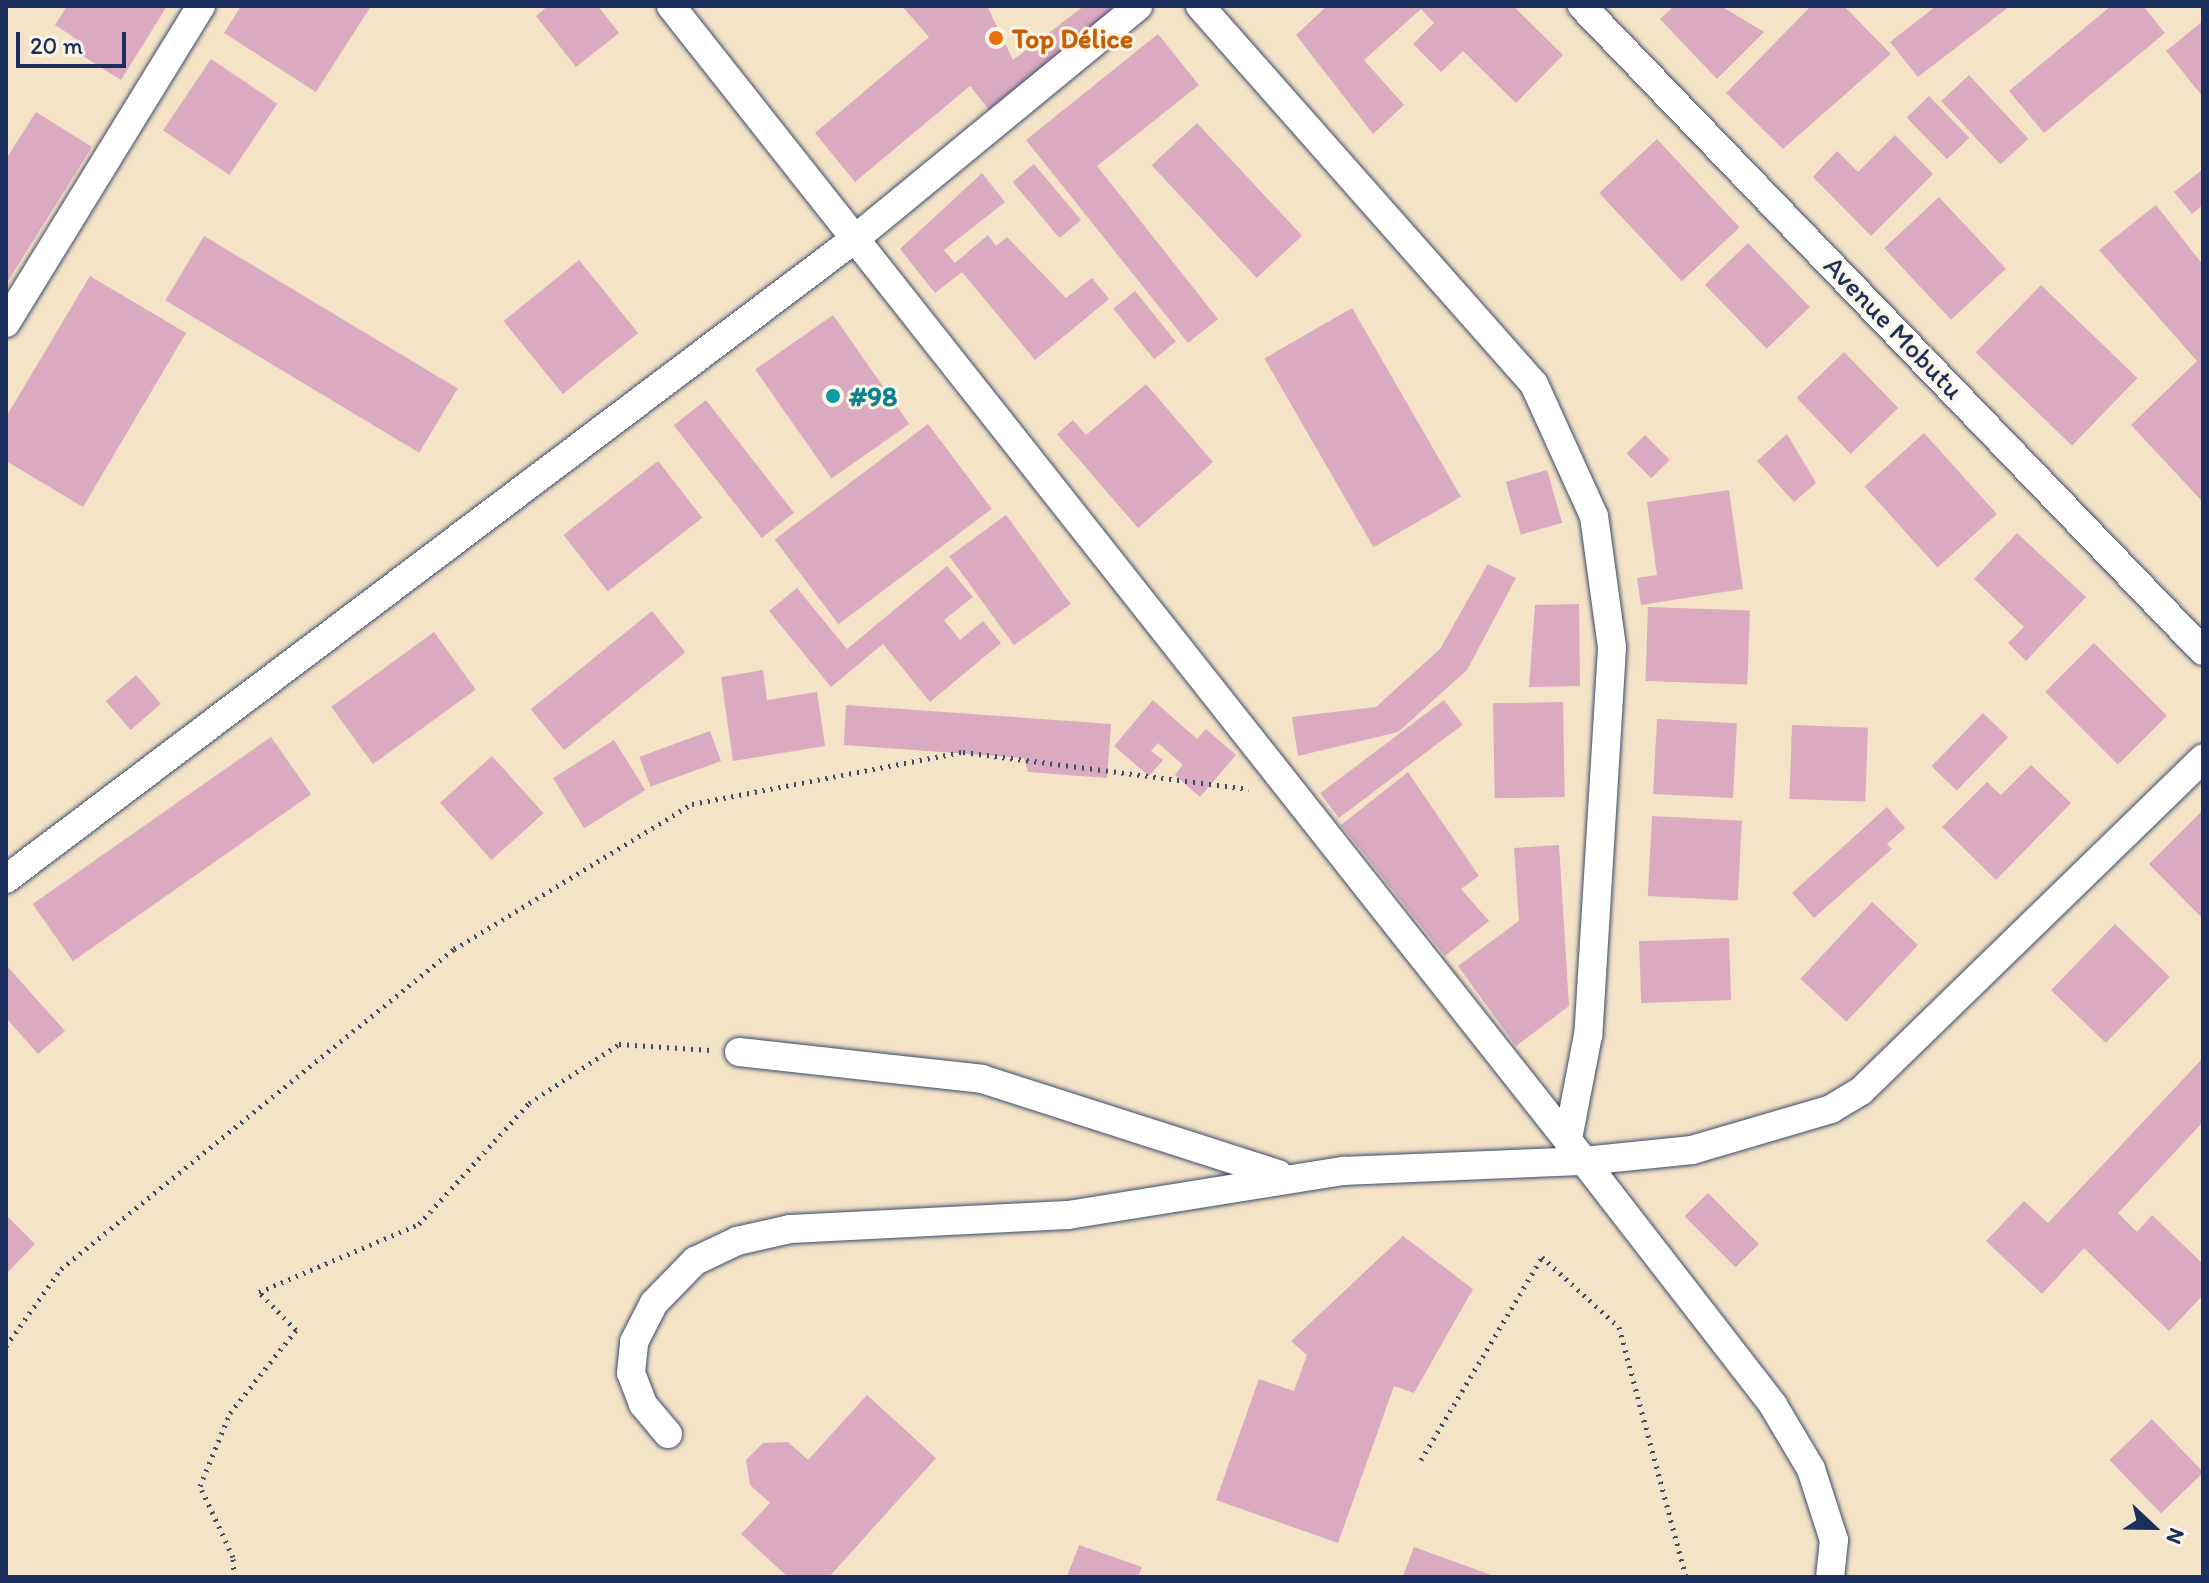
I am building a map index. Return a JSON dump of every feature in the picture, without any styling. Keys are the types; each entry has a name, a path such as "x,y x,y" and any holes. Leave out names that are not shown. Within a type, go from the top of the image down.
{"street":[{"path":"6,323 201,6"},
{"path":"671,6 1576,1150 1796,1443 1827,1504 1830,1577"},
{"path":"6,879 856,238 1138,6"},
{"path":"1200,6 1534,384 1594,516 1612,648 1588,1035 1576,1150"},
{"name":"Avenue Mobutu","path":"1582,6 2203,651"},
{"path":"668,1434 643,1404 631,1373 634,1342 654,1303 695,1261 737,1241 790,1229 1068,1215 1286,1177 1576,1150 1692,1150 1831,1109 1861,1091 2203,758"},
{"path":"739,1052 982,1079 1286,1177"}],"path":[{"path":"6,1346 61,1269 454,949 692,804 963,752 1297,796"},
{"path":"234,1577 233,1557 200,1486 230,1413 296,1330 259,1292 419,1224 529,1103 619,1044 739,1052"},
{"path":"1421,1460 1542,1257 1619,1327 1686,1577"}],"building":[{"path":"67,6 167,6 121,80 75,51 81,42 55,25"},
{"path":"241,6 371,6 316,92 224,33"},
{"path":"548,6 598,6 619,33 576,67 536,16"},
{"path":"902,6 987,6 1013,60 1084,6 1122,6 989,110 970,86 855,182 815,133 929,37"},
{"path":"1327,6 1513,6 1563,55 1516,103 1463,51 1441,72 1413,44 1434,23 1421,9 1364,60 1404,105 1373,134 1296,35"},
{"path":"1674,6 1721,6 1764,32 1717,79 1660,19"},
{"path":"1811,6 1844,6 1891,54 1783,149 1726,93"},
{"path":"1936,6 2010,6 1918,77 1890,42"},
{"path":"2111,6 2143,6 2165,33 2044,133 2009,91"},
{"path":"2203,21 2203,97 2166,51"},
{"path":"1158,34 1199,85 1097,166 1218,319 1188,343 1026,140"},
{"path":"211,59 277,104 229,175 163,130"},
{"path":"1969,75 2028,139 2001,165 1941,101"},
{"path":"1929,96 1969,138 1947,159 1907,118"},
{"path":"36,112 92,147 6,284 6,159"},
{"path":"1197,123 1302,236 1257,278 1152,165"},
{"path":"1895,135 1933,174 1871,236 1813,177 1837,151 1858,172"},
{"path":"1657,139 1740,227 1682,281 1599,193"},
{"path":"1034,164 1081,220 1059,238 1013,182"},
{"path":"2203,169 2203,205 2192,214 2174,192"},
{"path":"982,173 1005,202 944,250 955,263 988,235 996,246 1007,237 1066,298 1092,278 1109,299 1035,360 962,272 935,293 900,249"},
{"path":"1939,197 2006,269 1951,320 1884,248"},
{"path":"2156,205 2203,265 2201,500 2131,425 2197,361 2099,250"},
{"path":"204,236 458,388 419,453 165,300"},
{"path":"1748,243 1810,307 1767,349 1705,285"},
{"path":"579,260 638,333 563,394 504,321"},
{"path":"90,276 186,333 83,507 6,461 6,417"},
{"path":"2041,285 2137,378 2072,446 1976,353"},
{"path":"1135,291 1176,342 1154,359 1113,309"},
{"path":"1352,308 1461,497 1374,547 1265,358"},
{"name":"#98","path":"833,315 909,424 831,478 755,369"},
{"path":"1844,352 1898,408 1851,454 1797,398"},
{"path":"1146,384 1213,462 1138,528 1057,434 1073,420 1086,435"},
{"path":"706,400 794,513 762,538 674,425"},
{"path":"928,424 992,509 838,624 775,540"},
{"path":"1924,433 1997,514 1937,568 1865,487"},
{"path":"1787,434 1816,483 1794,502 1757,461"},
{"path":"1645,435 1670,460 1651,478 1627,453"},
{"path":"658,461 702,518 608,592 563,535"},
{"path":"1547,470 1562,523 1521,535 1506,482"},
{"path":"1729,490 1743,589 1641,605 1637,578 1657,575 1647,502"},
{"path":"1006,515 1071,604 1014,645 949,556"},
{"path":"2017,533 2086,597 2026,661 2008,643 2024,627 1974,579"},
{"path":"1488,564 1516,578 1467,670 1398,732 1298,756 1292,717 1376,707 1440,649"},
{"path":"947,566 973,597 944,620 960,640 983,621 1001,643 930,702 883,644 831,687 769,611 797,588 847,649"},
{"path":"1579,604 1580,686 1529,687 1535,605"},
{"path":"1648,607 1750,611 1747,685 1645,681"},
{"path":"652,611 685,652 564,750 531,709"},
{"path":"434,632 476,689 373,764 331,707"},
{"path":"2094,643 2167,716 2118,765 2045,692"},
{"path":"763,670 767,700 817,692 825,746 733,761 721,677"},
{"path":"136,675 161,704 131,730 106,701"},
{"path":"1153,700 1197,739 1206,729 1236,755 1200,797 1175,775 1183,765 1158,743 1151,751 1163,760 1149,776 1114,746"},
{"path":"1444,700 1463,725 1339,818 1320,793"},
{"path":"1563,702 1565,797 1495,798 1493,703"},
{"path":"846,705 1111,724 1107,778 1028,772 1024,758 844,745"},
{"path":"1983,713 2008,737 1957,791 1932,766"},
{"path":"1657,719 1737,723 1733,798 1653,794"},
{"path":"1792,725 1868,728 1865,802 1789,799"},
{"path":"710,731 721,761 650,787 640,757"},
{"path":"271,737 311,794 73,961 33,904"},
{"path":"614,740 645,790 584,828 553,778"},
{"path":"492,756 544,813 492,860 440,803"},
{"path":"2031,765 2071,803 1996,880 1942,827 1987,782 2001,795"},
{"path":"1408,772 1479,876 1461,889 1489,921 1445,956 1341,825"},
{"path":"1887,807 1905,828 1887,844 1892,849 1814,918 1792,893"},
{"path":"2203,810 2203,919 2149,864"},
{"path":"1652,816 1742,821 1738,901 1648,896"},
{"path":"1559,845 1569,1006 1516,1046 1458,966 1519,921 1514,848"},
{"path":"1872,902 1918,945 1846,1022 1800,979"},
{"path":"2115,924 2170,977 2106,1043 2051,990"},
{"path":"1729,938 1731,1000 1641,1003 1639,941"},
{"path":"6,965 65,1031 38,1054 6,1018"},
{"path":"2203,1058 2203,1122 2118,1213 2137,1232 2152,1215 2203,1264 2203,1295 2169,1331 2084,1248 2042,1294 1986,1241 2024,1201 2048,1223"},
{"path":"1708,1193 1759,1244 1736,1267 1685,1216"},
{"path":"6,1215 35,1244 6,1274"},
{"path":"1403,1236 1473,1289 1414,1393 1394,1386 1338,1543 1216,1500 1259,1379 1294,1391 1307,1355 1291,1341"},
{"path":"867,1395 936,1458 829,1577 788,1577 741,1534 770,1503 750,1485 746,1460 763,1443 788,1442 808,1460"},
{"path":"2152,1419 2203,1472 2161,1513 2110,1460"},
{"path":"1079,1545 1142,1567 1138,1577 1067,1577"},
{"path":"1414,1547 1497,1577 1403,1576"}],"place":[{"name":"Top Délice","path":"996,38"},
{"name":"#98","path":"833,396"}]}
